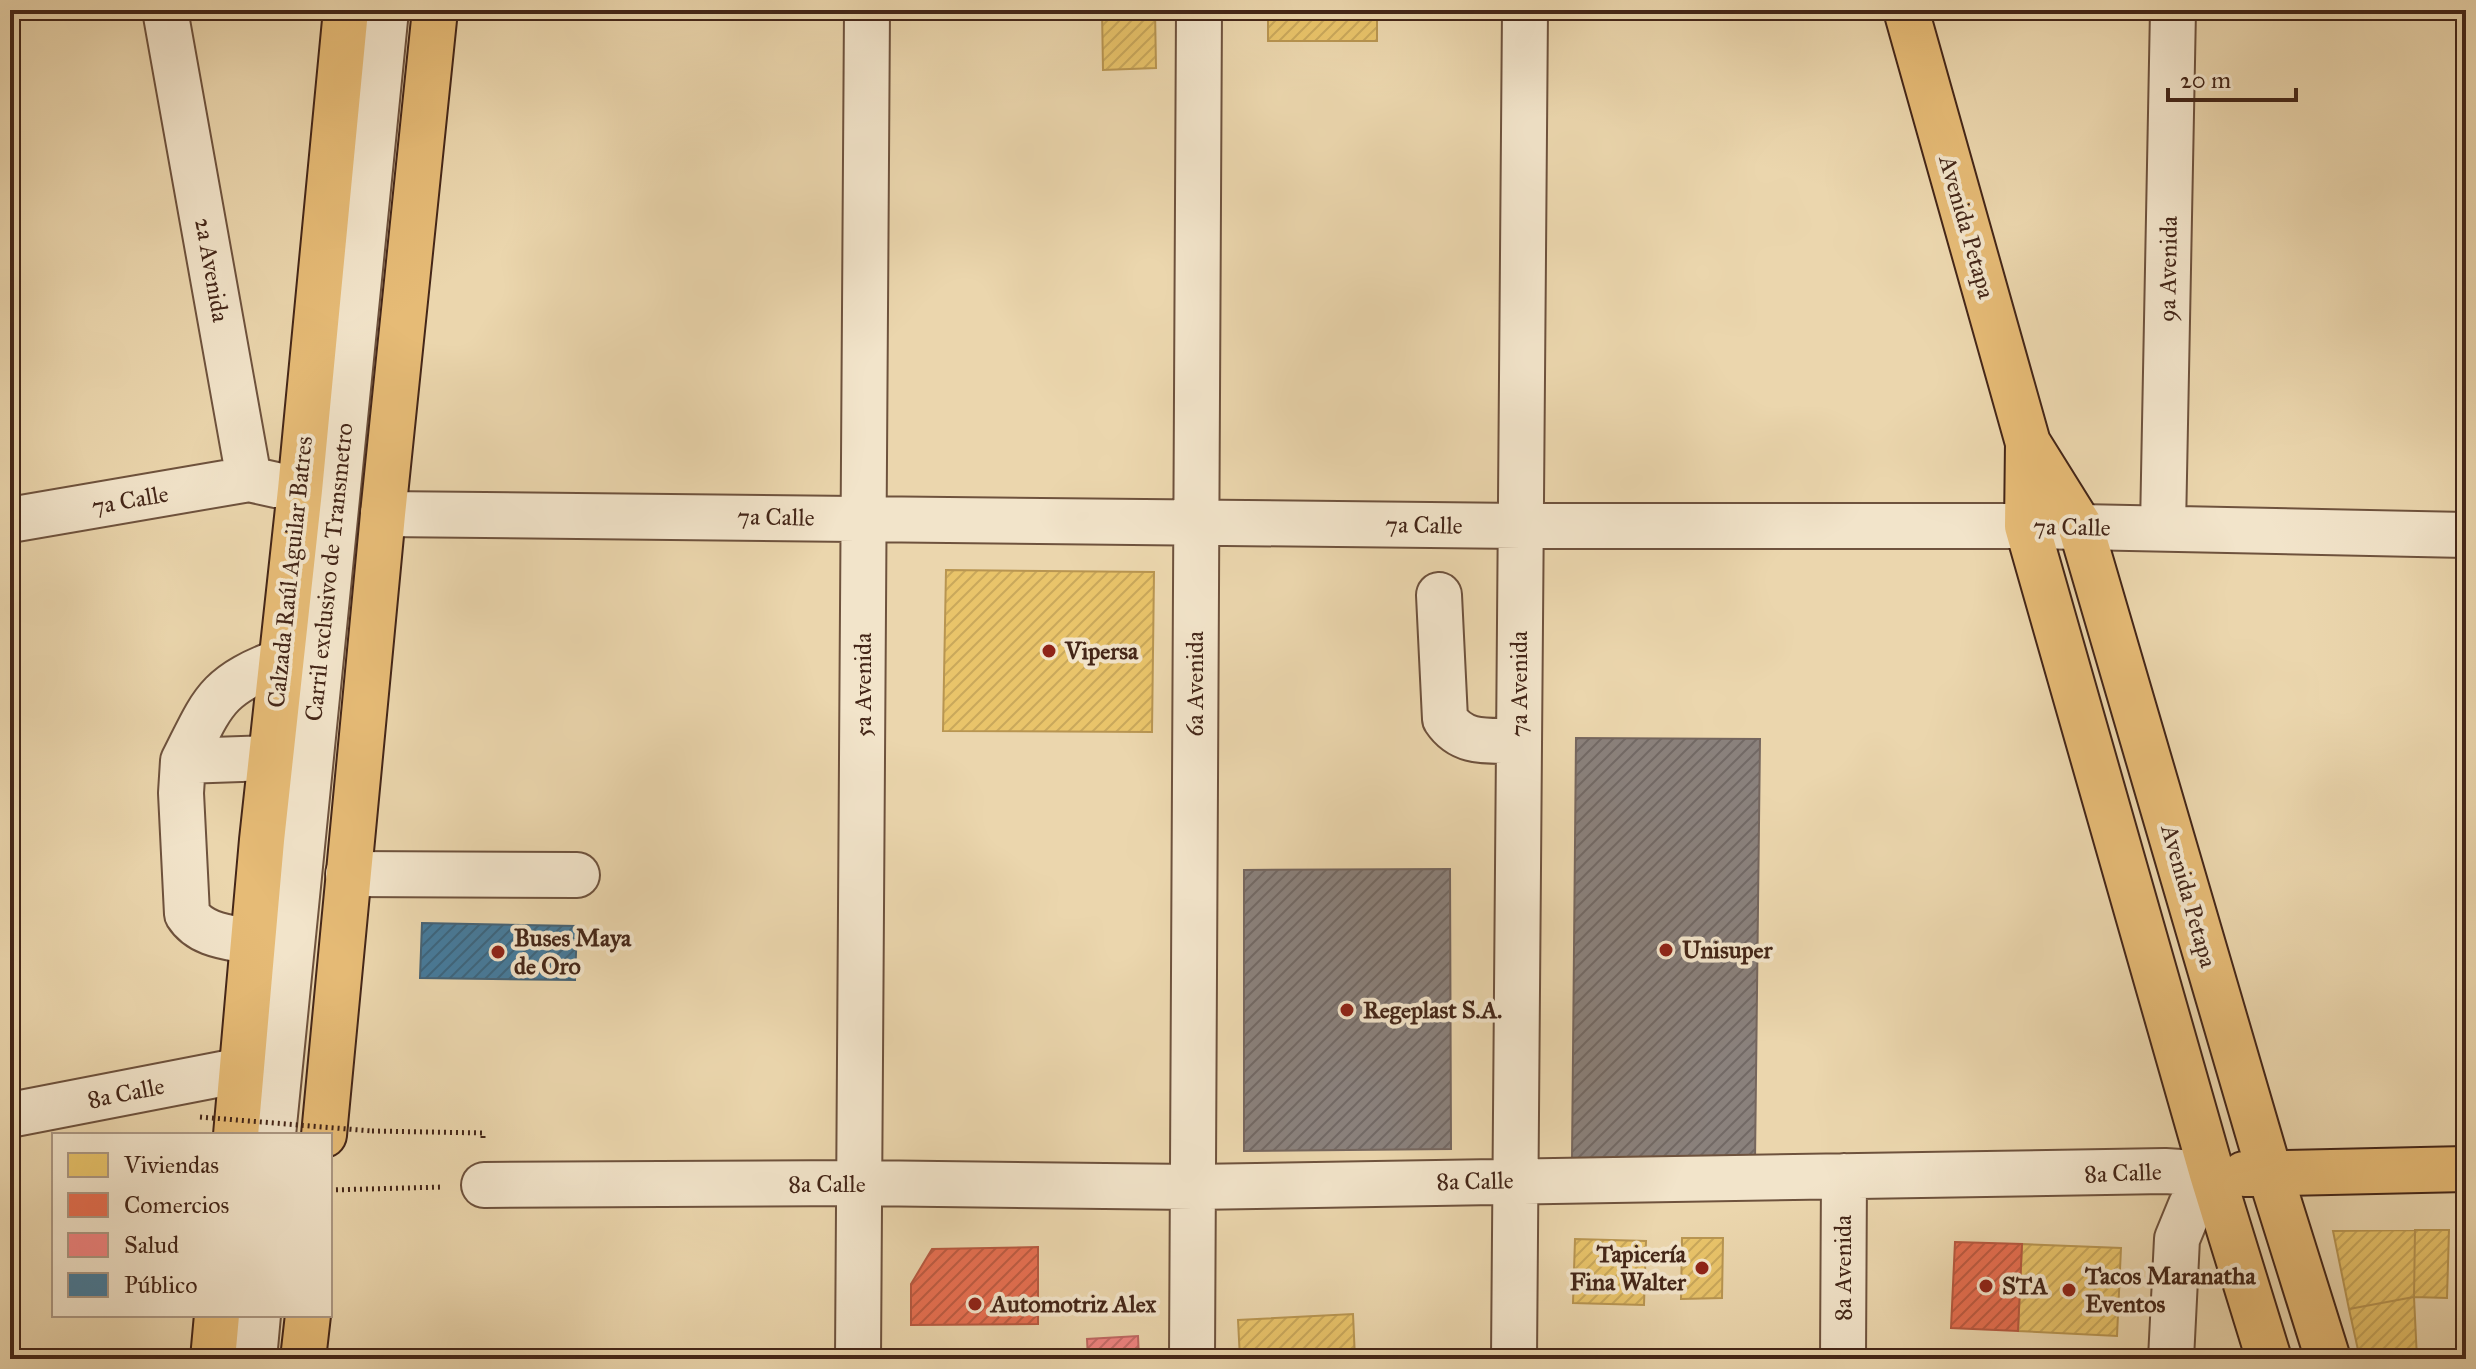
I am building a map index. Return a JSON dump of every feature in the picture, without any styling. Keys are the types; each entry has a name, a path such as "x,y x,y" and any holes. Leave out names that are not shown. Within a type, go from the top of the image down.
{"main road":[{"name":"Calzada Raúl Aguilar Batres","path":"218,1126 242,1070 346,10"},
{"path":"324,1133 435,10"},
{"name":"Avenida Petapa","path":"1906,10 2028,443 2081,528 2270,1174 2328,1359"},
{"name":"Avenida Petapa","path":"2028,443 2027,526 2212,1174 2269,1359"},
{"name":"8a Calle","path":"2212,1174 2466,1169"},
{"path":"213,1359 217,1317"},
{"path":"303,1359 308,1317"}],"street":[{"name":"2a Avenida","path":"165,10 249,479"},
{"name":"Carril exclusivo de Transmetro","path":"273,1133 386,10"},
{"name":"5a Avenida","path":"858,1359 867,10"},
{"name":"6a Avenida","path":"1192,1359 1199,10"},
{"name":"7a Avenida","path":"1514,1359 1525,10"},
{"name":"9a Avenida","path":"2163,528 2173,10"},
{"path":"249,479 300,490"},
{"name":"7a Calle","path":"10,520 249,479"},
{"name":"7a Calle","path":"383,514 1521,526 2027,526 2466,535"},
{"path":"1439,595 1445,719 1453,731 1465,738 1519,741"},
{"path":"253,942 201,929 187,914 181,793 183,761 213,702 232,684 250,673 281,661"},
{"path":"183,761 271,758"},
{"path":"348,874 577,875"},
{"name":"8a Calle","path":"10,1115 242,1070"},
{"name":"8a Calle","path":"484,1185 859,1183 1193,1187 2165,1171 2212,1174"},
{"path":"2171,1359 2177,1239 2191,1205 2212,1174"},
{"name":"8a Avenida","path":"1843,1359 1844,1176"},
{"path":"254,1359 258,1317"}],"path":[{"path":"218,1126 483,1133"},
{"path":"332,1190 484,1185"}],"building: Viviendas":[{"path":"1102,10 1155,10 1156,68 1103,70"},
{"path":"1268,10 1377,10 1377,41 1268,41"},
{"name":"Vipersa","path":"946,570 1154,572 1152,732 943,731"},
{"path":"2415,1230 2449,1230 2447,1298 2414,1297"},
{"path":"2415,1230 2414,1297 2349,1309 2333,1231"},
{"name":"Tapicería Fina Walter","path":"1682,1238 1723,1238 1722,1298 1681,1299"},
{"path":"1575,1239 1646,1241 1644,1305 1573,1303"},
{"name":"Tacos Maranatha Eventos","path":"2022,1244 2121,1248 2117,1336 2018,1331"},
{"path":"2414,1297 2417,1359 2360,1359 2349,1309"},
{"path":"1353,1314 1355,1359 1240,1359 1238,1320"}],"building: Comercios":[{"name":"STA","path":"1955,1242 2022,1244 2018,1331 1951,1328"},
{"name":"Automotriz Alex","path":"1038,1247 1038,1324 911,1325 911,1284 932,1249"}],"building: Salud":[{"path":"1138,1336 1139,1359 1088,1359 1087,1339"}],"building: Público":[{"name":"Buses Maya de Oro","path":"422,923 577,926 575,980 420,978"}],"building: Industria":[{"name":"Unisuper","path":"1576,738 1760,739 1755,1161 1572,1160"},
{"name":"Regeplast S.A.","path":"1450,869 1451,1149 1244,1151 1244,870"}],"place":[{"name":"Vipersa","path":"1049,651"},
{"name":"Unisuper","path":"1666,950"},
{"name":"Buses Maya de Oro","path":"498,952"},
{"name":"Regeplast S.A.","path":"1347,1010"},
{"name":"Tapicería Fina Walter","path":"1702,1268"},
{"name":"STA","path":"1986,1286"},
{"name":"Tacos Maranatha Eventos","path":"2069,1290"},
{"name":"Automotriz Alex","path":"975,1304"}]}
